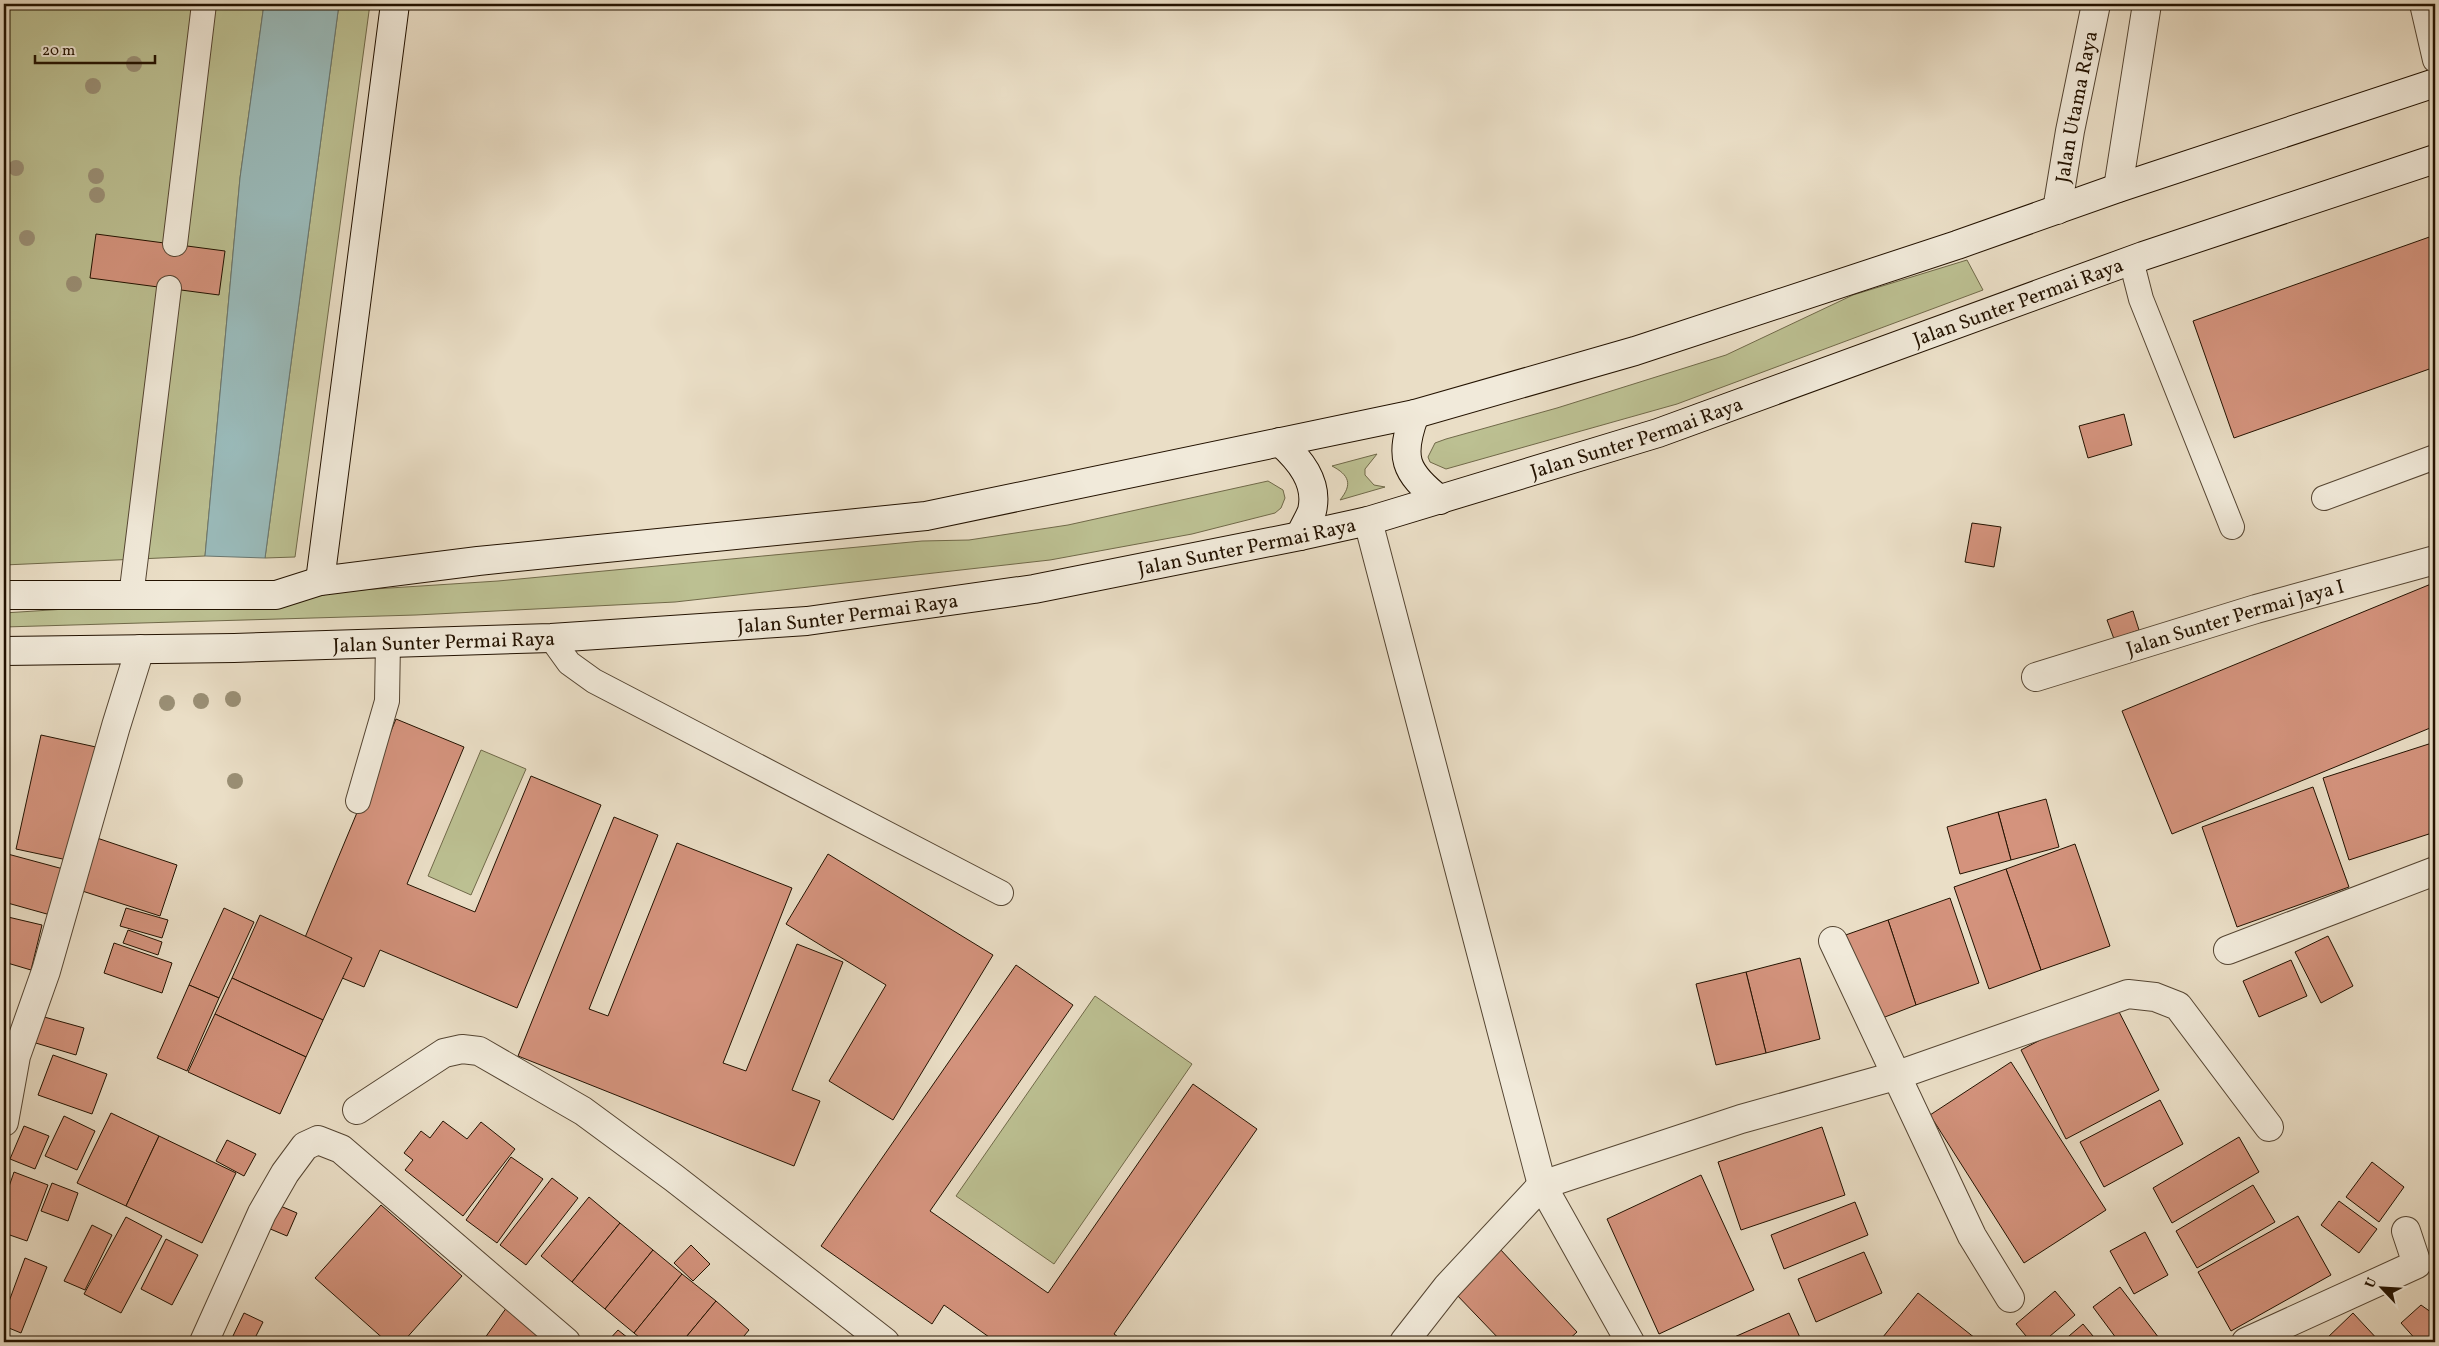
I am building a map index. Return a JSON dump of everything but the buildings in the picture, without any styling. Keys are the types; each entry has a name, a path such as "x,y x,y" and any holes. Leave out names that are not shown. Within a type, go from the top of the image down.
{"street":[{"path":"320,581 395,4"},
{"name":"Jalan Utama Raya","path":"2057,210 2070,131 2096,4"},
{"path":"2118,188 2147,4"},
{"path":"4,595 131,597 276,595 320,581 522,556 926,516 1414,414 1635,351 2435,83"},
{"name":"Jalan Sunter Permai Raya","path":"4,651 551,638 807,621 1034,589 1300,536 1368,521 1658,433 2131,260 2435,159"},
{"path":"1414,414 1405,440 1409,465 1419,483 1440,500"},
{"path":"1280,442 1300,460 1312,486 1312,511 1300,536"},
{"path":"1368,521 1542,1185 1630,1342"},
{"name":"Jalan Sunter Permai Jaya I","path":"2036,677 2256,609 2435,560"},
{"path":"4,1122 16,1056 46,972 116,726 140,649"},
{"path":"2228,950 2435,871"},
{"path":"1833,941 1972,1236 2010,1298"},
{"path":"1404,1342 1447,1286 1542,1185 1741,1119 1895,1076 2128,994 2155,997 2178,1006 2269,1127"},
{"path":"357,1110 444,1054 462,1048 479,1051 583,1111 674,1178 885,1342"},
{"path":"204,1342 266,1205 305,1146 318,1140 340,1149 566,1342"},
{"path":"2246,1342 2426,1269 2406,1231"}],"lane":[{"path":"175,244 204,4"},
{"path":"2422,4 2435,60"},
{"path":"2131,260 2142,299 2232,527"},
{"path":"131,597 169,288"},
{"path":"2324,498 2435,457"},
{"path":"551,638 568,663 594,681 1001,894"},
{"path":"358,801 387,701 388,642"}],"green space":[{"path":"4,4 264,4 240,178 205,556 4,565"},
{"path":"339,4 370,4 295,557 265,558"},
{"path":"1967,260 1983,290 1677,404 1446,469 1430,462 1428,457 1435,443 1557,408 1726,355 1853,295"},
{"path":"1377,454 1365,469 1365,475 1374,485 1385,487 1340,500 1347,489 1347,480 1338,469 1332,466"},
{"path":"1268,481 1283,490 1285,498 1281,508 1275,513 1192,534 1050,560 675,602 416,615 4,627 4,613 498,581 922,541 969,540 1068,525"},
{"path":"481,750 526,769 471,895 428,876"},
{"path":"1095,996 1192,1064 1054,1264 956,1196"}],"water":[{"path":"264,4 339,4 265,558 205,556 240,178"}]}
